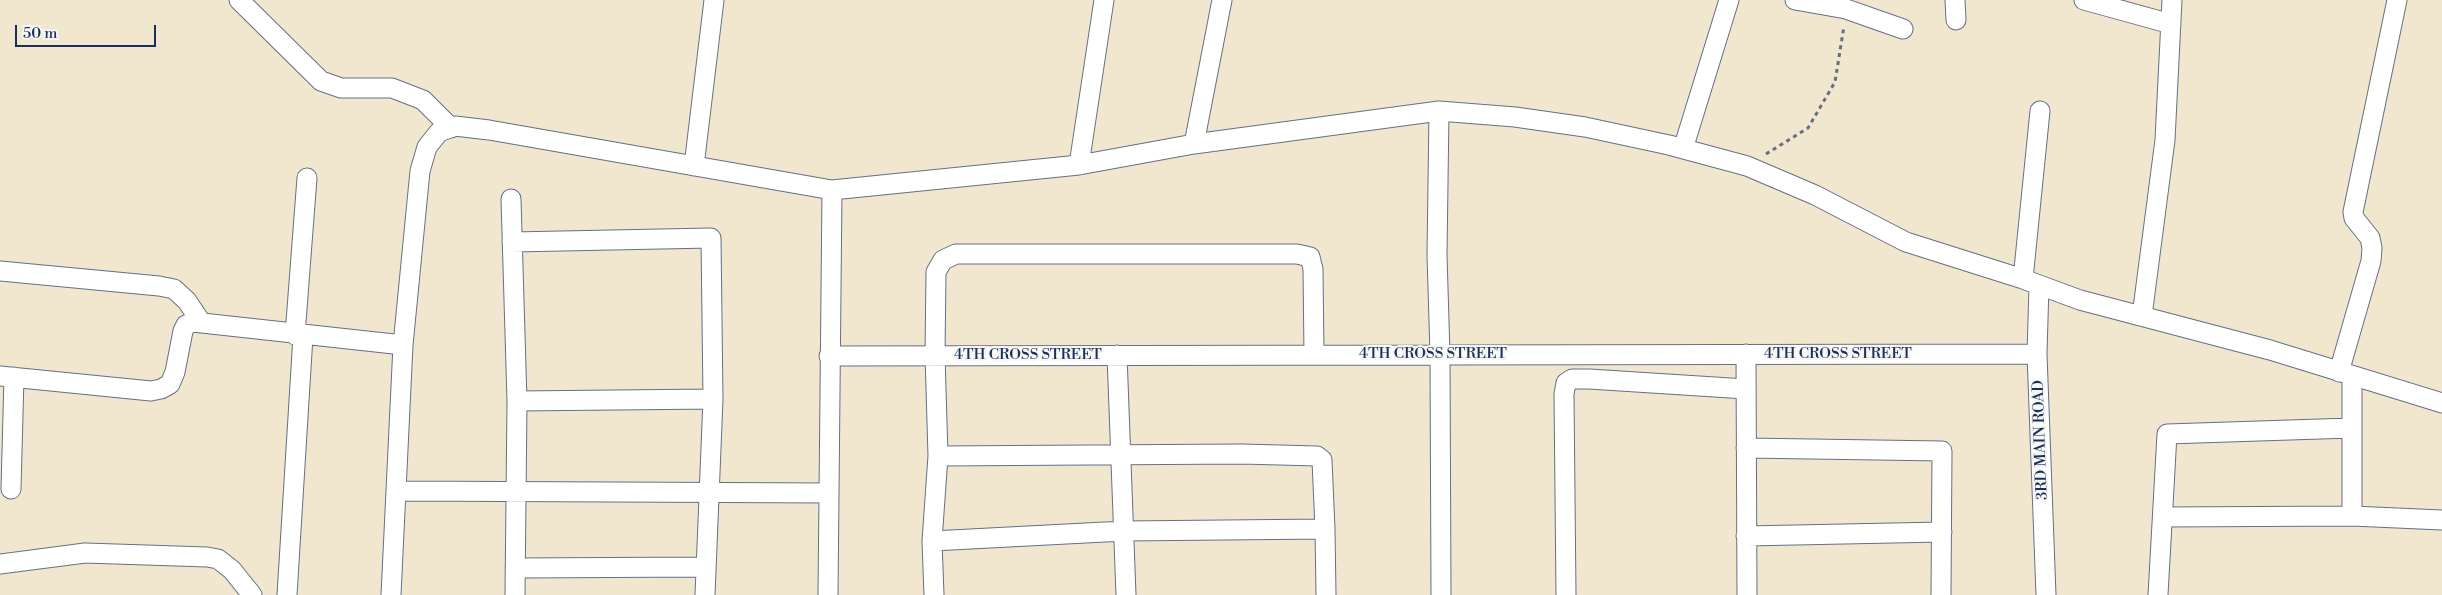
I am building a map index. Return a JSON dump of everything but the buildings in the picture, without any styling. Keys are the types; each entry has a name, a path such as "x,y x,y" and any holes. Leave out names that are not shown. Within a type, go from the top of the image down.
{"street":[{"path":"239,0 321,81 341,88 392,88 423,100 451,128"},
{"path":"694,166 714,0"},
{"path":"1079,165 1104,0"},
{"path":"1194,144 1222,0"},
{"path":"1683,149 1729,0"},
{"path":"1795,0 1824,2 1903,28"},
{"path":"1955,0 1956,20"},
{"path":"2084,0 2171,24"},
{"path":"2142,316 2165,140 2172,0"},
{"path":"2352,516 2351,428 2345,374 2372,248 2370,238 2354,218 2353,212 2397,0"},
{"name":"3RD MAIN ROAD","path":"2040,111 2031,282 2037,354 2046,595"},
{"path":"1439,112 1437,255 1440,354 1441,595"},
{"path":"391,595 403,345 420,171 427,147 439,132 451,128 489,130 832,190 1079,165 1194,144 1439,112 1515,117 1576,126 1683,149 1747,166 1815,195 1906,242 2031,282 2080,300 2270,350 2442,403"},
{"path":"288,595 307,178"},
{"path":"828,595 832,190"},
{"path":"511,200 517,401 515,595"},
{"path":"512,242 711,238 712,399 705,595"},
{"path":"934,595 932,541 938,456 935,355 936,272 943,260 956,254 1297,254 1310,257 1313,268 1314,355"},
{"path":"0,271 160,286 174,289 187,301 201,322"},
{"path":"11,489 7,377 151,391 161,389 170,384 186,325 201,322 299,335 403,345"},
{"path":"1746,354 1746,595"},
{"name":"4TH CROSS STREET","path":"829,356 2037,354"},
{"path":"1117,355 1126,595"},
{"path":"1566,595 1564,394 1566,383 1572,379 1589,379 1746,389"},
{"path":"517,401 712,399"},
{"path":"2158,595 2167,434 2351,428"},
{"path":"1746,448 1942,451 1942,595"},
{"path":"938,456 1317,456 1322,460 1326,595"},
{"path":"396,491 829,492"},
{"path":"2163,517 2352,516 2442,520"},
{"path":"932,541 1124,531 1325,529"},
{"path":"1746,536 1942,532"},
{"path":"0,564 84,553 207,557 218,559 232,570 252,595"},
{"path":"515,568 705,567"}],"path":[{"path":"1747,166 1808,128 1835,82 1846,9"}]}
